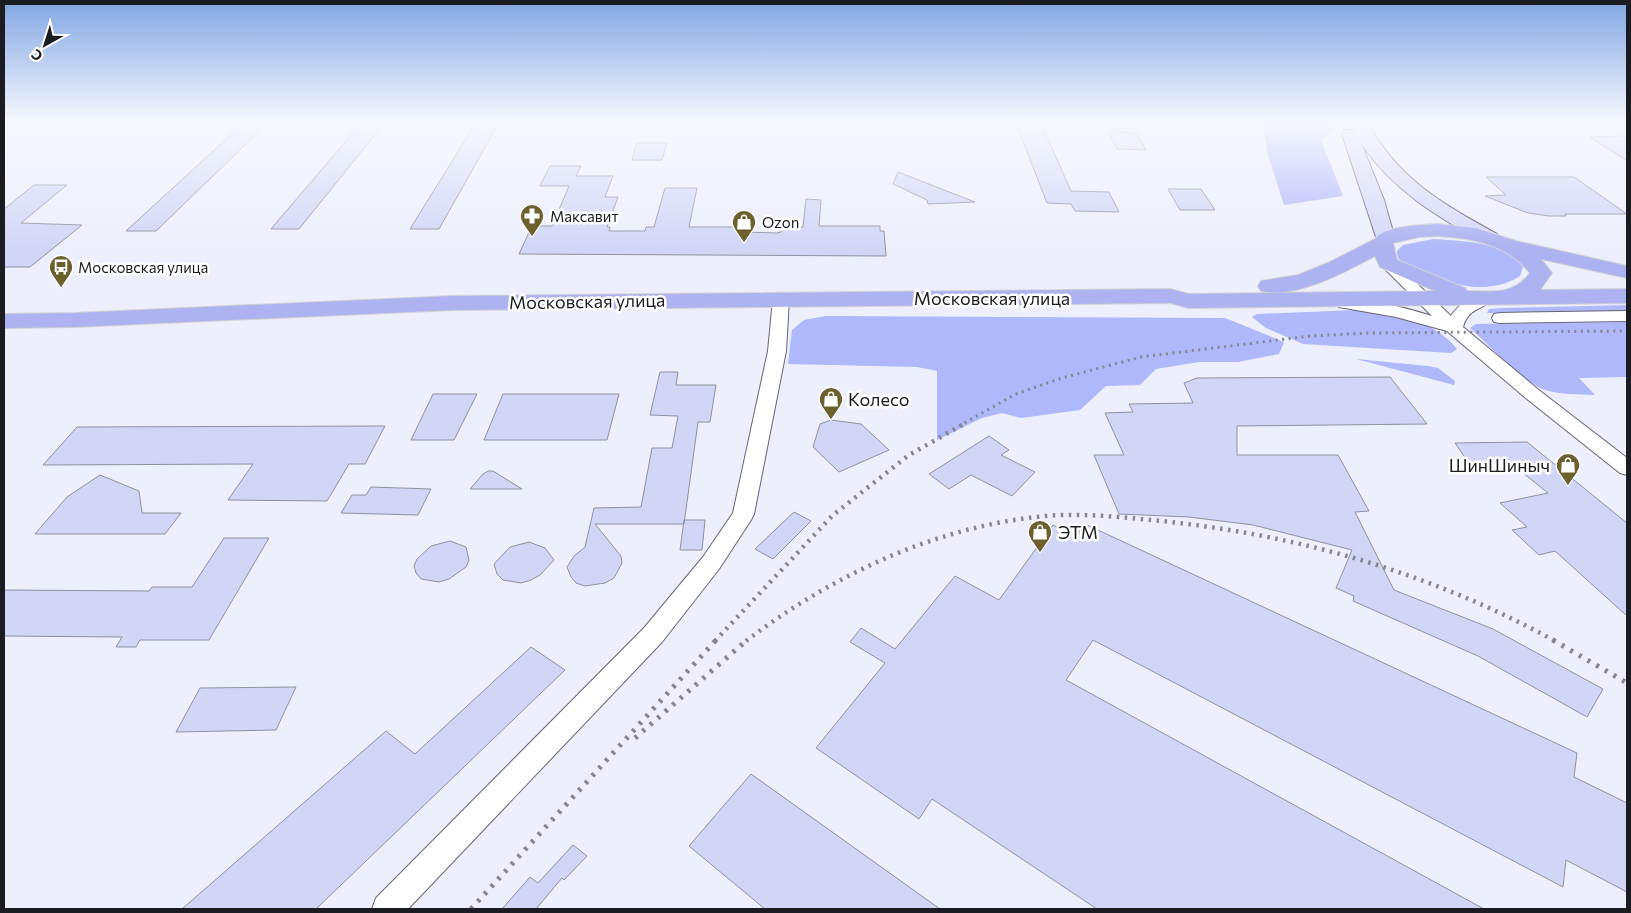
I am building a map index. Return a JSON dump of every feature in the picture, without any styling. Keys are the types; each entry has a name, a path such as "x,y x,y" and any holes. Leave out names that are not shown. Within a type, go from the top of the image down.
{"main road":[{"path":"1360,164 1374,200 1385,248 1431,283 1480,298"},
{"path":"1384,164 1388,170 1437,208 1490,238"},
{"name":"Московская улица","path":"1170,296 1188,291 1259,287 1303,281 1385,248 1402,232 1433,230 1490,238 1511,246"},
{"path":"1511,246 1627,272"},
{"path":"1511,246 1527,256 1541,273 1531,287 1512,298"},
{"name":"Московская улица","path":"4,321 84,320 453,303 1170,296 1189,300 1512,298"},
{"path":"1512,298 1627,296"}],"street":[{"path":"1385,248 1422,299 1454,329 1544,404 1627,468"},
{"path":"1454,329 1457,317 1466,306 1480,298"},
{"path":"387,909 653,635 711,563 743,514 778,351 781,299"},
{"path":"1292,300 1377,306 1414,315 1454,329"},
{"path":"1500,318 1627,316"}],"shaded area":[{"path":"1271,164 1330,164 1343,196 1284,205"},
{"path":"1433,239 1469,242 1494,247 1515,258 1523,267 1520,276 1496,286 1470,286 1432,277 1401,263 1397,251 1403,245"},
{"path":"1627,305 1627,311 1487,313 1489,309 1502,308"},
{"path":"1357,310 1384,312 1412,319 1437,331 1457,349 1451,353 1303,344 1266,328 1252,317 1257,314"},
{"path":"826,316 1225,318 1284,342 1279,354 1238,362 1199,362 1156,369 1140,385 1106,386 1080,410 1021,418 1002,413 982,418 937,440 937,371 917,367 788,364 792,330 804,320"},
{"path":"1627,322 1627,377 1579,378 1595,395 1557,393 1536,386 1517,372 1470,328 1476,324"},
{"path":"1356,359 1438,368 1455,381 1454,385"}],"building":[{"path":"200,164 226,164 156,231 126,231"},
{"path":"327,164 352,164 299,229 271,229"},
{"path":"451,164 476,164 439,229 410,229"},
{"path":"1032,164 1059,164 1071,191 1109,192 1119,212 1075,211 1071,204 1047,203"},
{"path":"550,166 581,166 576,176 613,176 605,197 618,197 607,227 610,227 609,231 645,231 646,227 654,227 665,188 697,188 689,227 745,227 745,232 777,233 781,232 781,227 803,227 806,199 821,200 819,226 880,226 880,231 884,231 886,256 519,254 532,226 552,226 569,186 540,186"},
{"path":"898,172 975,202 928,204 927,200 893,184"},
{"path":"1486,177 1574,177 1627,214 1565,214 1566,216 1549,216 1528,213 1485,196 1506,195"},
{"path":"34,185 67,185 21,223 82,225 30,267 4,267 4,209"},
{"path":"1168,189 1201,189 1215,210 1180,210"},
{"path":"660,372 678,372 676,385 716,385 710,422 698,422 684,524 595,524 621,556 622,563 614,578 605,583 585,586 576,583 567,567 574,556 585,547 594,508 641,507 652,448 672,448 678,416 650,415"},
{"path":"1390,377 1427,424 1237,426 1237,455 1338,455 1369,511 1355,512 1394,590 1493,629 1603,689 1587,717 1478,656 1353,601 1354,596 1336,588 1352,550 1253,525 1189,517 1119,514 1094,455 1124,455 1105,413 1133,412 1129,404 1193,403 1184,383 1197,378"},
{"path":"433,394 477,394 454,440 411,440"},
{"path":"503,394 619,394 607,440 484,440"},
{"path":"831,420 861,424 889,450 839,472 813,447 820,424"},
{"path":"385,426 365,464 349,464 327,501 228,500 253,464 43,465 77,427"},
{"path":"989,436 1009,450 1001,455 1035,472 1012,496 971,475 949,489 929,474"},
{"path":"1527,442 1627,523 1627,616 1555,551 1539,555 1512,530 1527,527 1500,503 1548,493 1518,469 1471,466 1455,443"},
{"path":"488,471 493,471 522,489 470,489"},
{"path":"100,475 139,491 142,513 181,513 165,534 35,534 67,497"},
{"path":"371,487 431,489 418,515 341,513 352,495 366,495"},
{"path":"794,512 811,521 773,559 755,549"},
{"path":"684,520 705,520 702,550 680,550"},
{"path":"1085,524 1577,753 1574,777 1627,803 1627,892 1566,860 1563,887 1093,640 1066,680 1484,909 1097,909 932,799 919,819 816,748 885,663 850,642 861,628 895,649 955,576 999,600 1053,525 1076,536"},
{"path":"224,538 269,538 209,640 140,640 136,647 116,647 122,637 4,636 4,590 149,591 152,587 192,587"},
{"path":"450,541 466,547 469,560 466,567 449,579 439,582 421,579 416,573 414,566 417,559 431,546"},
{"path":"529,542 545,548 554,560 540,575 531,580 521,583 503,580 497,574 494,564 510,547"},
{"path":"531,647 565,670 316,909 182,909 386,731 415,754"},
{"path":"296,687 276,730 176,732 200,688"},
{"path":"751,774 940,909 765,909 689,846"},
{"path":"573,845 587,856 564,880 562,878 536,909 502,909 530,877 538,883"}],"railway":[{"path":"959,426 1016,394 1062,378 1141,357 1310,336 1369,333 1627,331"},
{"path":"715,641 833,515 909,455 962,425"},
{"path":"746,641 812,596 847,577 920,545 958,532 997,523 1036,517 1067,515 1130,518 1213,527 1315,547 1413,577 1462,596 1509,617 1555,641"},
{"path":"471,909 716,640"},
{"path":"635,738 747,640"},
{"path":"1553,640 1627,683"}],"place":[{"name":"Максавит","path":"532,237"},
{"name":"Ozon","path":"744,243"},
{"name":"Московская улица","path":"61,288"},
{"name":"Колесо","path":"831,420"},
{"name":"ШинШиныч","path":"1568,486"},
{"name":"ЭТМ","path":"1040,553"}]}
